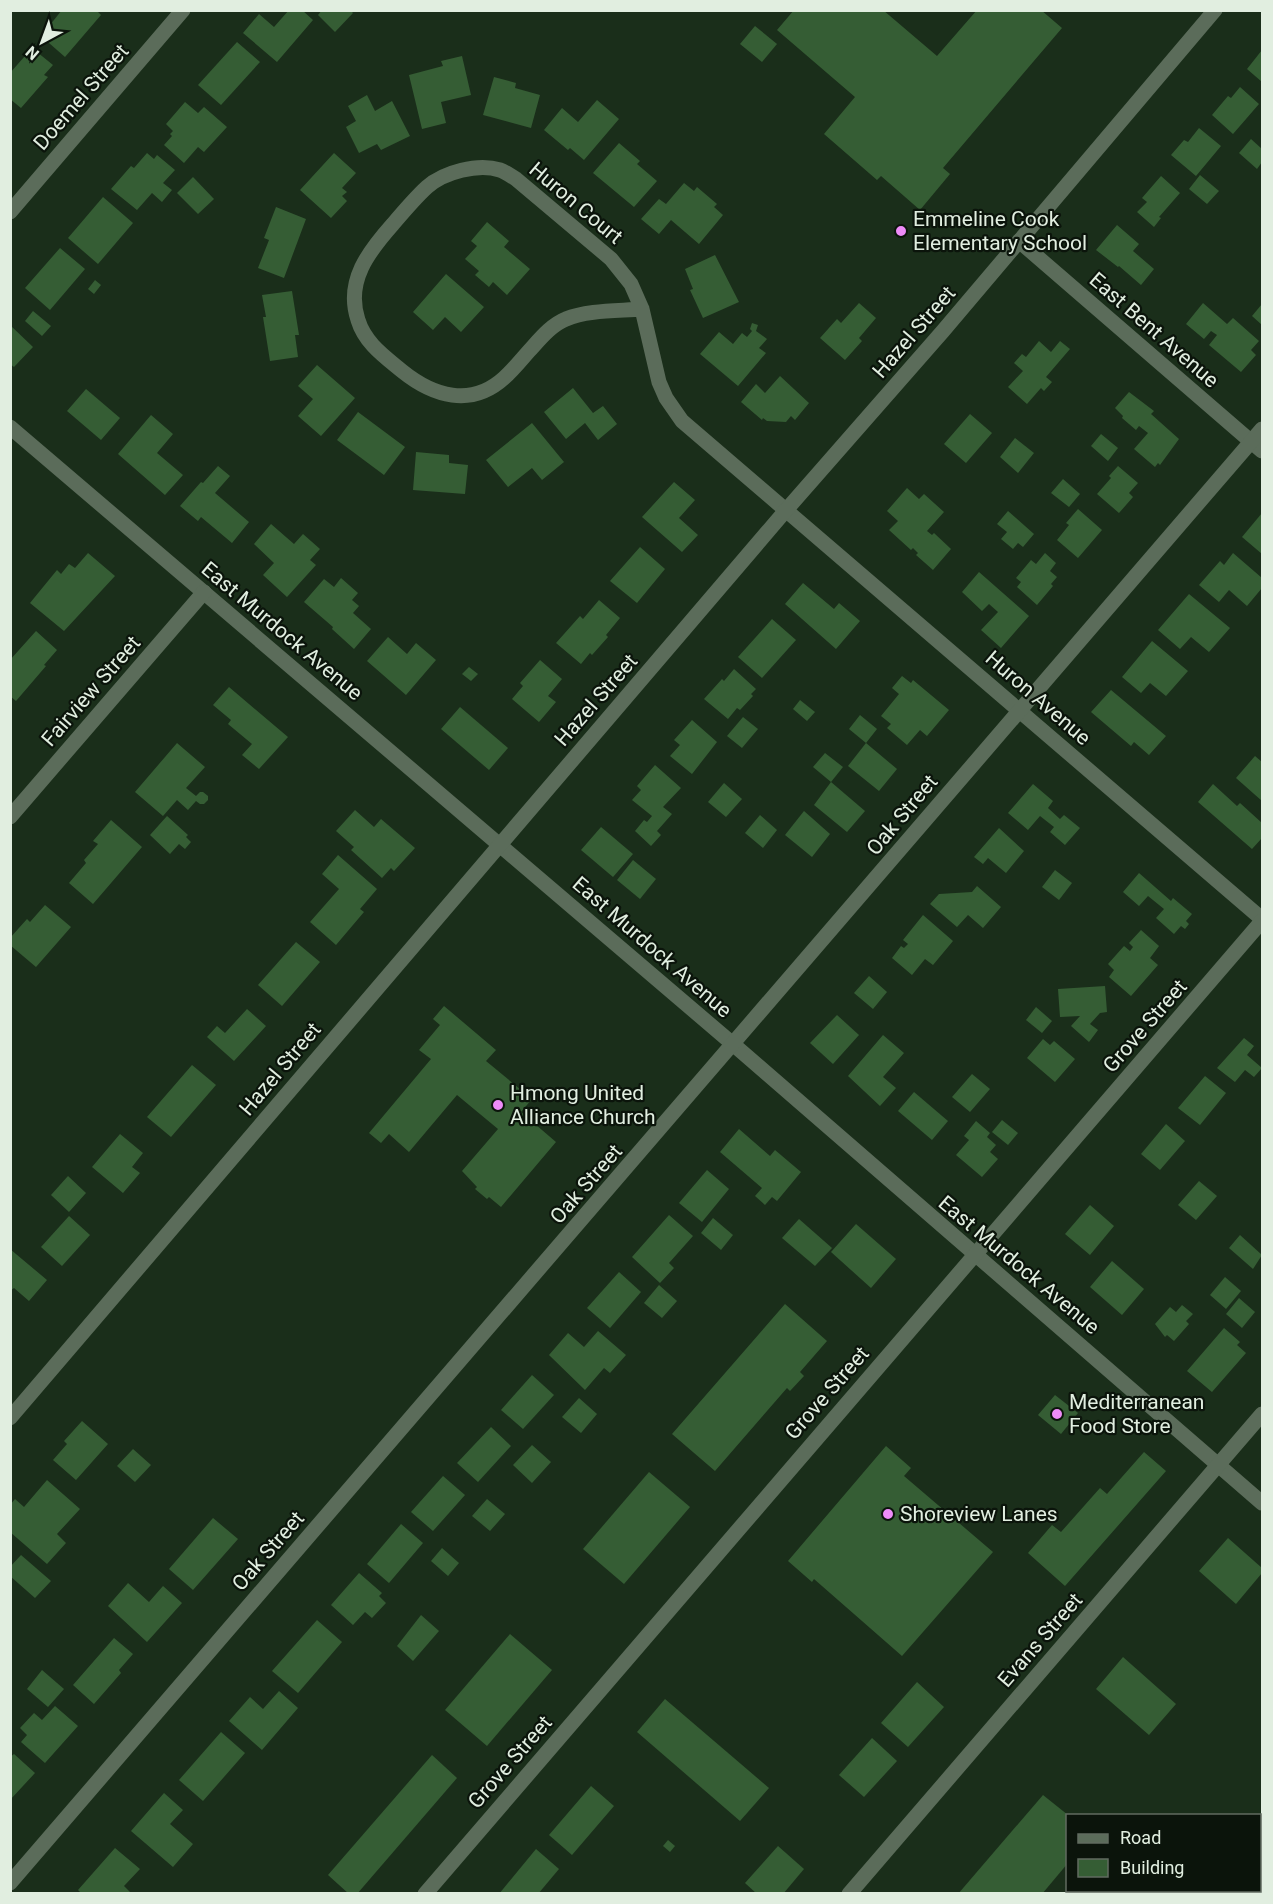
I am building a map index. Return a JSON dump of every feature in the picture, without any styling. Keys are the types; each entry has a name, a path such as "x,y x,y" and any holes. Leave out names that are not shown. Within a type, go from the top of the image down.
{"street":[{"name":"Doemel Street","path":"10,212 183,10"},
{"name":"Hazel Street","path":"10,1418 787,509 943,331 1215,10"},
{"name":"Huron Court","path":"642,309 581,314 565,319 551,328 505,378 492,387 459,397 424,387 374,348 358,322 355,290 359,272 367,255 429,185 457,172 482,168 500,170 516,179 611,259 631,284 642,309 659,382 674,410 682,421 787,509"},
{"name":"East Bent Avenue","path":"1019,241 1257,446"},
{"name":"East Murdock Avenue","path":"10,427 500,844 1263,1503"},
{"name":"Oak Street","path":"10,1882 734,1045 1019,710 1257,446 1263,429"},
{"name":"Huron Avenue","path":"787,509 1263,920"},
{"name":"Fairview Street","path":"10,817 204,592"},
{"name":"Grove Street","path":"424,1893 976,1256 1263,920"},
{"name":"Evans Street","path":"849,1893 1263,1414"}],"building":[{"path":"62,10 96,10 101,15 65,57 41,36"},
{"path":"289,10 302,10 313,20 277,62 243,33 259,14 274,27"},
{"path":"322,10 350,10 353,13 335,32 318,15"},
{"path":"794,10 883,10 937,56 977,10 1041,10 1062,28 943,168 950,174 920,210 881,176 877,180 824,134 855,97 777,30"},
{"path":"755,26 777,44 762,62 740,44"},
{"path":"237,42 260,62 221,105 198,85"},
{"path":"32,48 53,65 44,75 48,77 21,108 10,99 10,73"},
{"path":"1262,50 1262,82 1247,69"},
{"path":"462,56 471,95 441,102 446,123 422,129 409,75 443,66 441,61"},
{"path":"494,77 516,83 515,88 540,95 531,128 483,115"},
{"path":"1240,87 1259,104 1233,134 1212,115 1228,96 1231,98"},
{"path":"367,95 375,111 392,101 410,136 381,150 377,144 359,153 346,127 356,121 348,106"},
{"path":"597,100 619,119 584,160 544,130 562,108 578,122"},
{"path":"185,102 198,113 204,107 227,127 204,152 198,147 184,163 164,145 172,136 170,134 173,131 166,124"},
{"path":"1199,128 1221,146 1196,176 1171,155 1184,140 1188,142"},
{"path":"1251,139 1262,149 1262,162 1257,169 1239,153"},
{"path":"619,143 640,161 637,164 657,181 634,207 593,173"},
{"path":"147,153 154,159 157,155 175,170 163,183 172,190 162,202 152,193 137,210 111,189 131,166 134,168"},
{"path":"334,153 356,173 342,188 347,192 342,196 347,201 331,218 300,190"},
{"path":"1200,175 1219,191 1207,204 1189,189"},
{"path":"1161,176 1180,193 1159,217 1161,218 1154,227 1137,212 1147,202 1142,198"},
{"path":"193,177 214,199 198,214 177,193"},
{"path":"684,183 694,191 697,187 717,204 714,207 723,215 699,244 671,220 659,234 641,219 659,199 666,204"},
{"path":"103,197 133,223 98,264 68,238"},
{"path":"276,207 306,219 284,278 258,268 269,240 264,238"},
{"path":"487,222 509,241 504,247 530,269 507,295 493,282 489,287 475,275 479,271 465,259 477,246 471,241"},
{"path":"1117,225 1139,244 1133,251 1154,269 1141,285 1096,250"},
{"path":"60,248 85,269 50,310 25,288"},
{"path":"715,255 739,302 703,318 690,290 693,289 685,269"},
{"path":"446,274 484,307 461,332 445,317 433,330 413,312"},
{"path":"95,280 101,285 94,294 88,289"},
{"path":"292,291 299,335 295,335 298,357 270,361 262,295"},
{"path":"859,303 876,318 859,338 862,341 845,360 820,338 837,319 841,323"},
{"path":"1203,303 1227,324 1233,318 1259,341 1251,350 1256,355 1241,372 1209,345 1217,335 1211,331 1204,339 1186,324"},
{"path":"1262,304 1262,325 1252,316"},
{"path":"33,311 51,326 42,336 25,321"},
{"path":"752,323 758,325 756,331 767,339 759,348 766,353 738,386 700,354 719,332 733,344 742,333 747,337 752,331 750,329"},
{"path":"10,325 33,347 14,367 10,364"},
{"path":"1039,341 1051,352 1060,341 1070,349 1046,377 1052,382 1044,391 1041,388 1027,404 1008,387 1023,371 1014,363 1022,354 1026,357"},
{"path":"317,365 355,398 321,436 298,416 313,399 298,386"},
{"path":"780,376 809,403 795,420 791,416 786,422 767,421 763,418 762,420 741,402 756,384 765,393"},
{"path":"573,388 593,413 603,406 617,424 598,440 585,423 566,439 544,412"},
{"path":"86,389 120,418 101,440 67,411"},
{"path":"1129,392 1154,411 1151,414 1179,439 1160,465 1158,463 1155,467 1134,449 1148,433 1139,426 1136,430 1122,418 1123,416 1115,408"},
{"path":"358,412 405,447 384,475 337,440"},
{"path":"970,414 992,433 966,463 944,444"},
{"path":"151,415 173,434 157,453 183,475 165,495 118,454"},
{"path":"532,423 564,462 542,480 532,468 508,487 486,460"},
{"path":"1101,434 1118,448 1108,461 1091,446"},
{"path":"1015,438 1034,453 1018,473 1000,457"},
{"path":"416,452 449,455 449,463 468,465 465,494 413,490"},
{"path":"218,466 230,476 215,493 249,522 232,543 201,517 198,521 180,506"},
{"path":"1118,466 1138,483 1129,493 1133,497 1119,513 1097,494"},
{"path":"1063,479 1080,494 1069,507 1051,493"},
{"path":"674,482 695,500 679,518 698,535 682,552 642,517"},
{"path":"907,488 919,499 924,494 944,512 927,531 932,535 934,533 951,549 933,570 916,555 918,553 913,548 911,550 889,530 898,521 887,511"},
{"path":"1078,509 1102,530 1078,558 1057,540 1069,525 1066,523"},
{"path":"1008,511 1034,534 1023,547 1018,543 1013,549 1001,539 1007,532 997,524"},
{"path":"1262,513 1262,554 1242,537"},
{"path":"271,524 294,544 303,534 320,549 310,560 316,565 287,597 263,575 274,563 254,544"},
{"path":"640,547 665,569 637,603 610,581"},
{"path":"88,553 115,576 64,631 30,603 57,570 61,574 69,564 75,568"},
{"path":"1045,553 1056,563 1050,571 1057,577 1051,584 1053,586 1037,605 1017,587 1021,582 1016,578 1031,560 1036,564"},
{"path":"1233,553 1262,578 1262,588 1247,606 1229,590 1219,602 1199,585 1220,561 1224,565"},
{"path":"979,572 1029,616 1001,648 981,630 998,612 989,604 982,611 962,592"},
{"path":"341,578 358,593 352,600 359,606 353,613 371,629 354,649 304,602 324,579 334,587"},
{"path":"803,583 834,609 839,603 860,621 836,649 785,604"},
{"path":"1189,594 1230,628 1209,652 1191,637 1180,649 1158,630"},
{"path":"599,600 620,618 606,635 608,637 581,664 556,643 580,616 583,619"},
{"path":"772,619 796,640 762,678 738,657"},
{"path":"36,631 57,650 16,701 10,696 10,660"},
{"path":"388,637 407,654 416,643 436,660 406,695 367,661"},
{"path":"1152,641 1188,671 1166,696 1150,683 1141,693 1122,677"},
{"path":"540,660 562,679 548,696 556,702 539,722 512,699 523,686 520,683"},
{"path":"469,667 478,674 471,681 462,674"},
{"path":"734,669 756,689 751,694 753,696 740,710 737,708 728,719 704,699"},
{"path":"902,676 911,683 913,680 949,710 927,736 920,730 907,745 887,728 891,724 881,716 899,694 892,688"},
{"path":"229,687 288,737 259,769 242,755 252,744 228,724 231,720 213,705"},
{"path":"1111,690 1166,736 1149,755 1134,742 1131,746 1091,712"},
{"path":"800,700 815,712 807,721 793,709"},
{"path":"460,707 508,748 489,770 441,729"},
{"path":"860,715 877,729 866,743 849,729"},
{"path":"743,717 758,729 742,748 727,736"},
{"path":"692,720 717,742 692,774 670,756 680,745 674,740"},
{"path":"177,743 205,767 186,788 196,796 203,792 208,796 208,800 204,804 196,801 188,810 177,800 163,816 135,792"},
{"path":"866,743 897,769 879,791 848,766"},
{"path":"825,753 843,767 831,782 813,767"},
{"path":"1255,756 1262,762 1262,801 1236,778"},
{"path":"655,765 681,788 663,807 672,814 657,831 661,835 651,846 635,831 644,820 647,822 652,816 632,800 641,790 637,786"},
{"path":"831,782 865,811 847,832 814,805"},
{"path":"724,783 742,799 726,817 708,802"},
{"path":"1033,784 1053,801 1048,808 1060,819 1064,815 1080,828 1065,845 1050,832 1054,827 1040,816 1028,830 1008,813"},
{"path":"1213,784 1237,806 1240,803 1262,823 1262,838 1252,849 1198,802"},
{"path":"355,810 374,827 381,819 415,848 394,871 391,868 382,878 351,850 354,847 336,831"},
{"path":"804,811 830,834 812,857 785,835"},
{"path":"760,815 777,830 763,848 745,833"},
{"path":"167,816 188,835 186,837 191,842 185,849 179,844 170,854 150,835"},
{"path":"111,820 142,847 93,904 69,883 98,844 93,841"},
{"path":"601,827 633,854 613,877 581,850"},
{"path":"999,828 1024,851 1006,873 988,858 983,864 974,857"},
{"path":"338,855 377,889 360,909 364,912 336,945 310,922 339,889 322,874"},
{"path":"633,860 656,879 640,899 617,880"},
{"path":"1055,870 1072,883 1059,900 1042,887"},
{"path":"1139,873 1171,901 1173,898 1192,914 1186,921 1189,924 1185,929 1181,926 1174,934 1156,918 1164,909 1148,896 1139,906 1123,892"},
{"path":"977,886 1001,907 983,928 968,915 957,927 930,904 939,894 972,892"},
{"path":"45,905 71,927 36,967 10,945 10,938 27,919 30,922"},
{"path":"923,915 953,941 933,965 925,959 912,975 892,958 901,946 904,948 908,944 903,940"},
{"path":"1141,930 1159,946 1150,958 1158,965 1131,996 1109,977 1114,970 1108,964 1124,946 1130,951 1133,947 1129,943"},
{"path":"296,942 320,962 282,1006 258,985"},
{"path":"869,976 887,992 873,1009 854,993"},
{"path":"1105,986 1107,1012 1100,1013 1090,1024 1098,1030 1089,1042 1071,1026 1080,1016 1060,1017 1058,989"},
{"name":"Hmong United Alliance Church","path":"444,1006 496,1050 486,1061 532,1099 521,1112 556,1142 501,1207 475,1189 477,1187 462,1171 498,1129 457,1095 409,1152 389,1134 381,1143 369,1133 431,1059 419,1050 440,1025 433,1019"},
{"path":"1036,1007 1052,1021 1042,1033 1026,1020"},
{"path":"247,1009 266,1026 234,1061 207,1037 217,1026 225,1033"},
{"path":"837,1015 859,1035 833,1064 810,1043"},
{"path":"883,1035 904,1053 883,1077 896,1088 880,1106 848,1076"},
{"path":"1244,1038 1254,1046 1247,1055 1262,1068 1254,1077 1245,1070 1235,1082 1217,1068"},
{"path":"1043,1039 1050,1045 1054,1041 1075,1059 1055,1082 1027,1058"},
{"path":"192,1065 216,1085 171,1137 147,1117"},
{"path":"972,1074 990,1089 970,1112 952,1097"},
{"path":"1205,1076 1226,1093 1200,1125 1178,1108"},
{"path":"914,1092 948,1121 932,1140 898,1111"},
{"path":"1002,1120 1018,1133 1008,1145 992,1132"},
{"path":"976,1121 990,1133 987,1137 996,1145 990,1152 998,1159 982,1177 956,1155 969,1140 964,1136"},
{"path":"1166,1124 1185,1141 1160,1170 1141,1154"},
{"path":"739,1129 770,1156 775,1150 801,1172 777,1201 772,1197 765,1205 755,1196 762,1188 720,1152"},
{"path":"120,1134 143,1153 132,1167 140,1173 123,1193 92,1167"},
{"path":"707,1170 729,1189 702,1222 679,1203"},
{"path":"68,1176 86,1193 69,1212 51,1195"},
{"path":"1199,1181 1217,1196 1196,1220 1178,1205"},
{"path":"1090,1205 1114,1226 1090,1255 1065,1234"},
{"path":"669,1215 693,1236 669,1263 674,1268 660,1283 632,1257"},
{"path":"69,1216 90,1235 62,1266 41,1247"},
{"path":"713,1218 733,1235 721,1250 701,1233"},
{"path":"799,1219 832,1248 815,1266 782,1238"},
{"path":"856,1224 896,1259 871,1288 831,1252"},
{"path":"1240,1235 1262,1255 1253,1269 1229,1248"},
{"path":"10,1249 47,1280 29,1301 14,1288 10,1291"},
{"path":"1112,1261 1144,1289 1122,1315 1090,1287"},
{"path":"619,1272 641,1292 610,1328 587,1308"},
{"path":"1225,1277 1241,1291 1226,1309 1210,1295"},
{"path":"659,1285 677,1301 662,1318 644,1303"},
{"path":"1239,1298 1255,1312 1242,1328 1226,1314"},
{"path":"785,1304 827,1341 800,1372 804,1376 790,1391 787,1388 715,1471 672,1434"},
{"path":"1182,1305 1193,1314 1186,1321 1189,1324 1174,1341 1167,1335 1165,1337 1155,1324 1170,1307 1176,1312"},
{"path":"1224,1328 1240,1342 1237,1345 1246,1353 1212,1392 1187,1371"},
{"path":"598,1331 626,1355 610,1373 604,1368 585,1390 549,1355 568,1333 584,1347"},
{"path":"532,1375 554,1395 523,1429 501,1410"},
{"path":"1055,1395 1078,1413 1061,1434 1038,1415"},
{"path":"579,1398 597,1414 581,1433 562,1417"},
{"path":"82,1421 108,1444 76,1480 53,1460 67,1444 64,1441"},
{"path":"491,1427 511,1446 478,1482 457,1463"},
{"path":"532,1445 551,1462 532,1483 513,1465"},
{"name":"Shoreview Lanes","path":"886,1446 911,1468 904,1476 993,1552 902,1656 814,1579 812,1582 788,1561"},
{"path":"133,1449 151,1465 135,1482 117,1466"},
{"path":"1144,1452 1166,1471 1065,1586 1028,1553 1052,1525 1061,1532 1100,1488 1107,1494"},
{"path":"649,1472 690,1507 624,1584 583,1549"},
{"path":"443,1476 465,1495 433,1531 411,1512"},
{"path":"47,1480 80,1509 57,1534 66,1543 47,1564 10,1532 10,1505 15,1499 24,1507"},
{"path":"487,1499 505,1514 490,1531 472,1516"},
{"path":"213,1518 238,1539 193,1590 169,1569"},
{"path":"401,1524 423,1543 389,1583 367,1564"},
{"path":"1228,1538 1262,1568 1262,1573 1236,1604 1199,1571"},
{"path":"442,1548 459,1563 448,1576 431,1561"},
{"path":"21,1555 51,1581 35,1598 10,1576 10,1567"},
{"path":"359,1573 382,1593 379,1596 386,1603 372,1618 365,1612 353,1625 331,1605"},
{"path":"128,1583 149,1602 163,1586 182,1603 147,1642 108,1606"},
{"path":"421,1615 439,1631 413,1661 397,1646"},
{"path":"317,1620 342,1642 298,1693 272,1671"},
{"path":"510,1634 552,1670 487,1746 445,1710"},
{"path":"114,1638 133,1654 119,1670 121,1673 94,1704 73,1685"},
{"path":"1123,1657 1176,1704 1149,1735 1096,1689"},
{"path":"42,1670 64,1689 48,1707 27,1689"},
{"path":"917,1682 944,1707 908,1747 881,1723"},
{"path":"279,1691 298,1708 262,1750 229,1721 250,1697 263,1709"},
{"path":"665,1699 769,1788 740,1821 637,1732"},
{"path":"55,1706 78,1726 45,1763 21,1742 27,1735 20,1728 34,1713 42,1720"},
{"path":"221,1732 245,1753 203,1801 179,1780"},
{"path":"872,1738 897,1761 864,1797 839,1775"},
{"path":"14,1754 35,1773 10,1800 10,1757"},
{"path":"432,1755 457,1778 357,1894 349,1894 328,1875"},
{"path":"591,1786 614,1806 572,1855 549,1835"},
{"path":"164,1793 183,1810 170,1824 193,1844 173,1867 131,1831"},
{"path":"1043,1795 1067,1814 1066,1865 1042,1894 958,1894"},
{"path":"668,1840 675,1846 670,1852 663,1846"},
{"path":"778,1846 804,1869 783,1894 757,1894 745,1883"},
{"path":"115,1848 140,1869 124,1886 132,1894 82,1894 78,1890"},
{"path":"536,1849 559,1869 538,1894 499,1894"},
{"path":"1132,1892 1218,1892 1217,1894 1131,1894"}],"place":[{"name":"Emmeline Cook Elementary School","path":"901,231"},
{"name":"Hmong United Alliance Church","path":"498,1105"},
{"name":"Mediterranean Food Store","path":"1057,1414"},
{"name":"Shoreview Lanes","path":"888,1514"}]}
